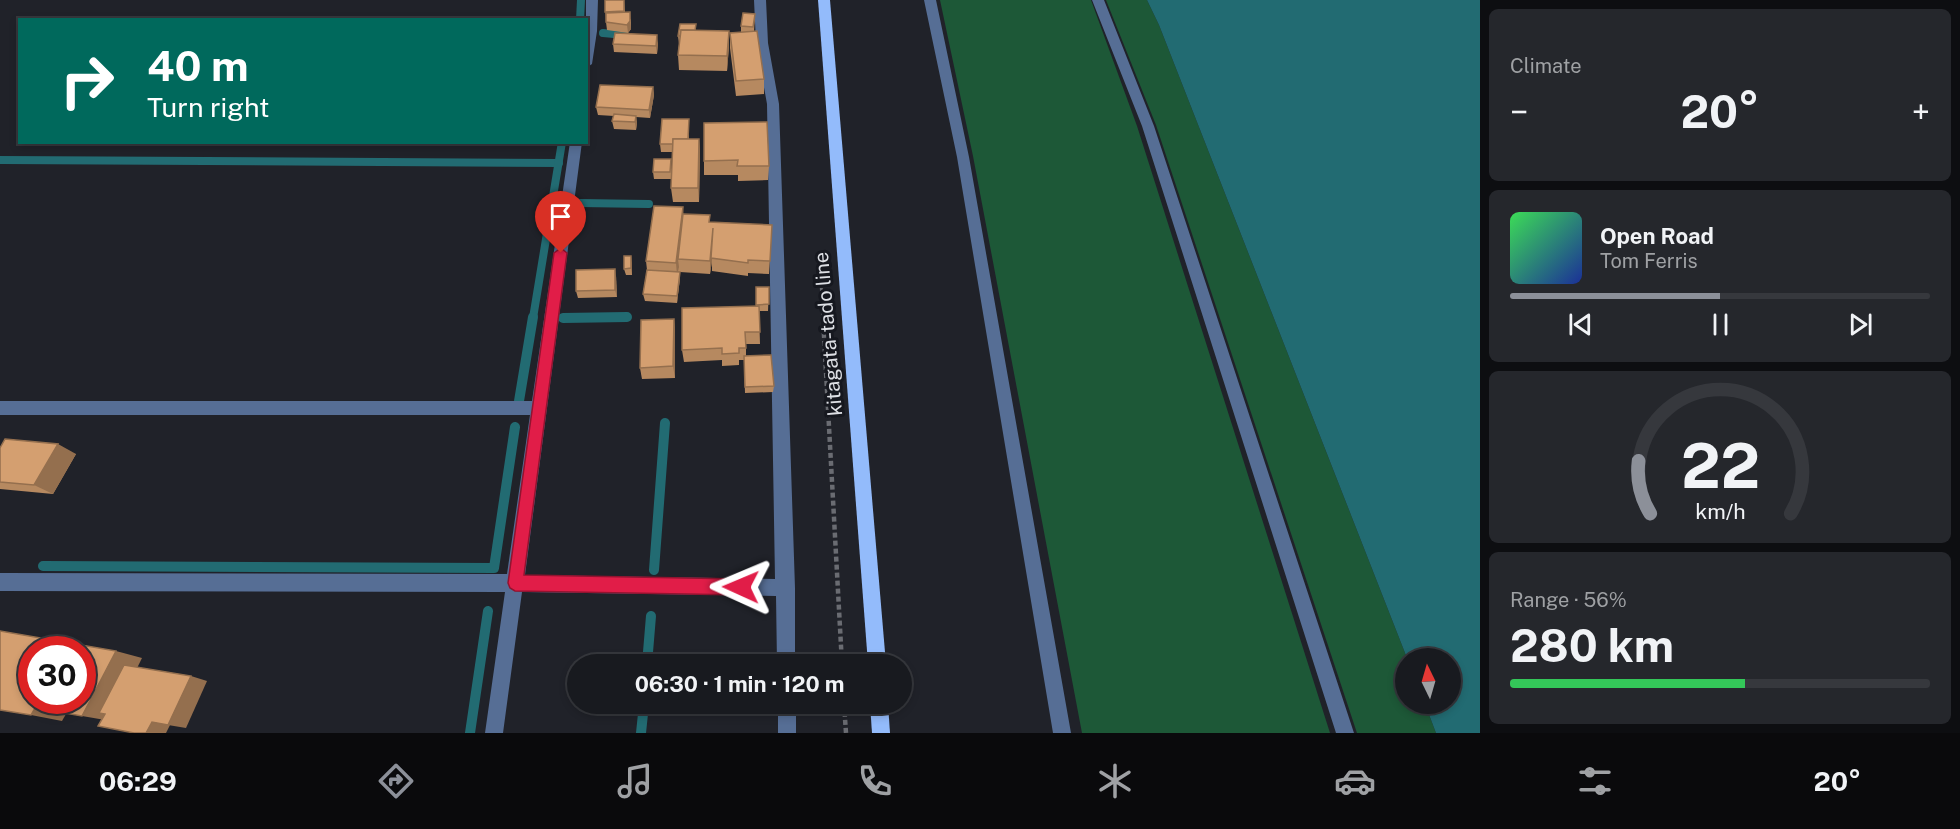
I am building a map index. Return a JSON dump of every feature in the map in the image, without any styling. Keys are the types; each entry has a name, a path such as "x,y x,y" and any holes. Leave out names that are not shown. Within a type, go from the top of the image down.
{"main road":[{"name":"kitagata-tado line","path":"824,0 876,654"},
{"path":"880,714 881,733"}],"street":[{"path":"588,51 592,0"},
{"path":"760,0 762,43 773,104 786,654"},
{"path":"930,0 963,157 1062,733"},
{"path":"1098,0 1148,126 1345,733"},
{"path":"494,733 576,144"},
{"path":"0,408 540,408"},
{"path":"0,582 515,583 786,588"},
{"path":"787,714 787,733"}],"path":[{"path":"819,254 841,654"},
{"path":"845,714 846,733"}],"green space":[{"path":"940,0 1091,0 1137,126 1330,733 1082,733 973,156"},
{"path":"1106,0 1147,0 1159,25 1403,648 1395,648 1395,714 1429,714 1436,733 1357,733 1156,125"}],"water":[{"path":"1147,0 1480,0 1480,733 1436,733 1429,714 1461,714 1461,648 1403,648 1159,25"}],"building":[{"path":"605,0 624,0 624,11 605,12"},
{"path":"630,12 630,21 627,25 606,22 606,13"},
{"path":"743,13 755,14 753,27 741,26"},
{"path":"680,24 696,24 695,30 681,30 678,36"},
{"path":"681,30 729,31 727,56 678,55"},
{"path":"757,31 764,79 736,81 730,33"},
{"path":"615,33 657,35 656,46 613,44"},
{"path":"600,85 653,87 649,110 596,107"},
{"path":"614,114 636,116 635,122 612,121"},
{"path":"662,119 689,119 688,139 673,139 673,144 660,144"},
{"path":"767,122 769,166 737,166 738,160 704,161 704,123"},
{"path":"673,139 699,139 698,188 671,188"},
{"path":"654,159 671,159 670,172 653,172"},
{"path":"654,206 683,207 676,263 646,261"},
{"path":"683,214 710,215 709,222 772,225 770,261 748,260 748,263 711,258 713,228 710,261 678,259"},
{"path":"624,256 631,256 631,268 624,269"},
{"path":"615,269 615,290 576,291 576,270"},
{"path":"647,270 680,272 677,296 643,294"},
{"path":"756,287 769,287 769,304 756,305"},
{"path":"759,306 760,332 745,332 746,348 739,348 739,353 722,354 722,348 682,350 682,308"},
{"path":"674,319 673,366 640,368 641,320"},
{"path":"771,355 774,386 745,387 744,356"},
{"path":"5,439 58,444 34,485 0,482 0,448"},
{"path":"0,631 29,636 18,636 18,713 0,710"},
{"path":"96,648 116,651 96,689"},
{"path":"124,665 191,676 168,725 152,722 146,733 98,726 105,714 99,713"}],"waterway":[{"path":"580,18 581,0"},
{"path":"603,33 625,35"},
{"path":"559,163 562,144"},
{"path":"0,160 559,163"},
{"path":"533,318 559,163"},
{"path":"580,203 649,204"},
{"path":"519,401 533,317"},
{"path":"563,318 627,317"},
{"path":"654,570 665,423"},
{"path":"43,566 494,568 515,427"},
{"path":"470,733 488,611"},
{"path":"648,654 651,616"},
{"path":"641,733 643,714"}],"route":[{"path":"561,253 515,583 741,587"}]}
